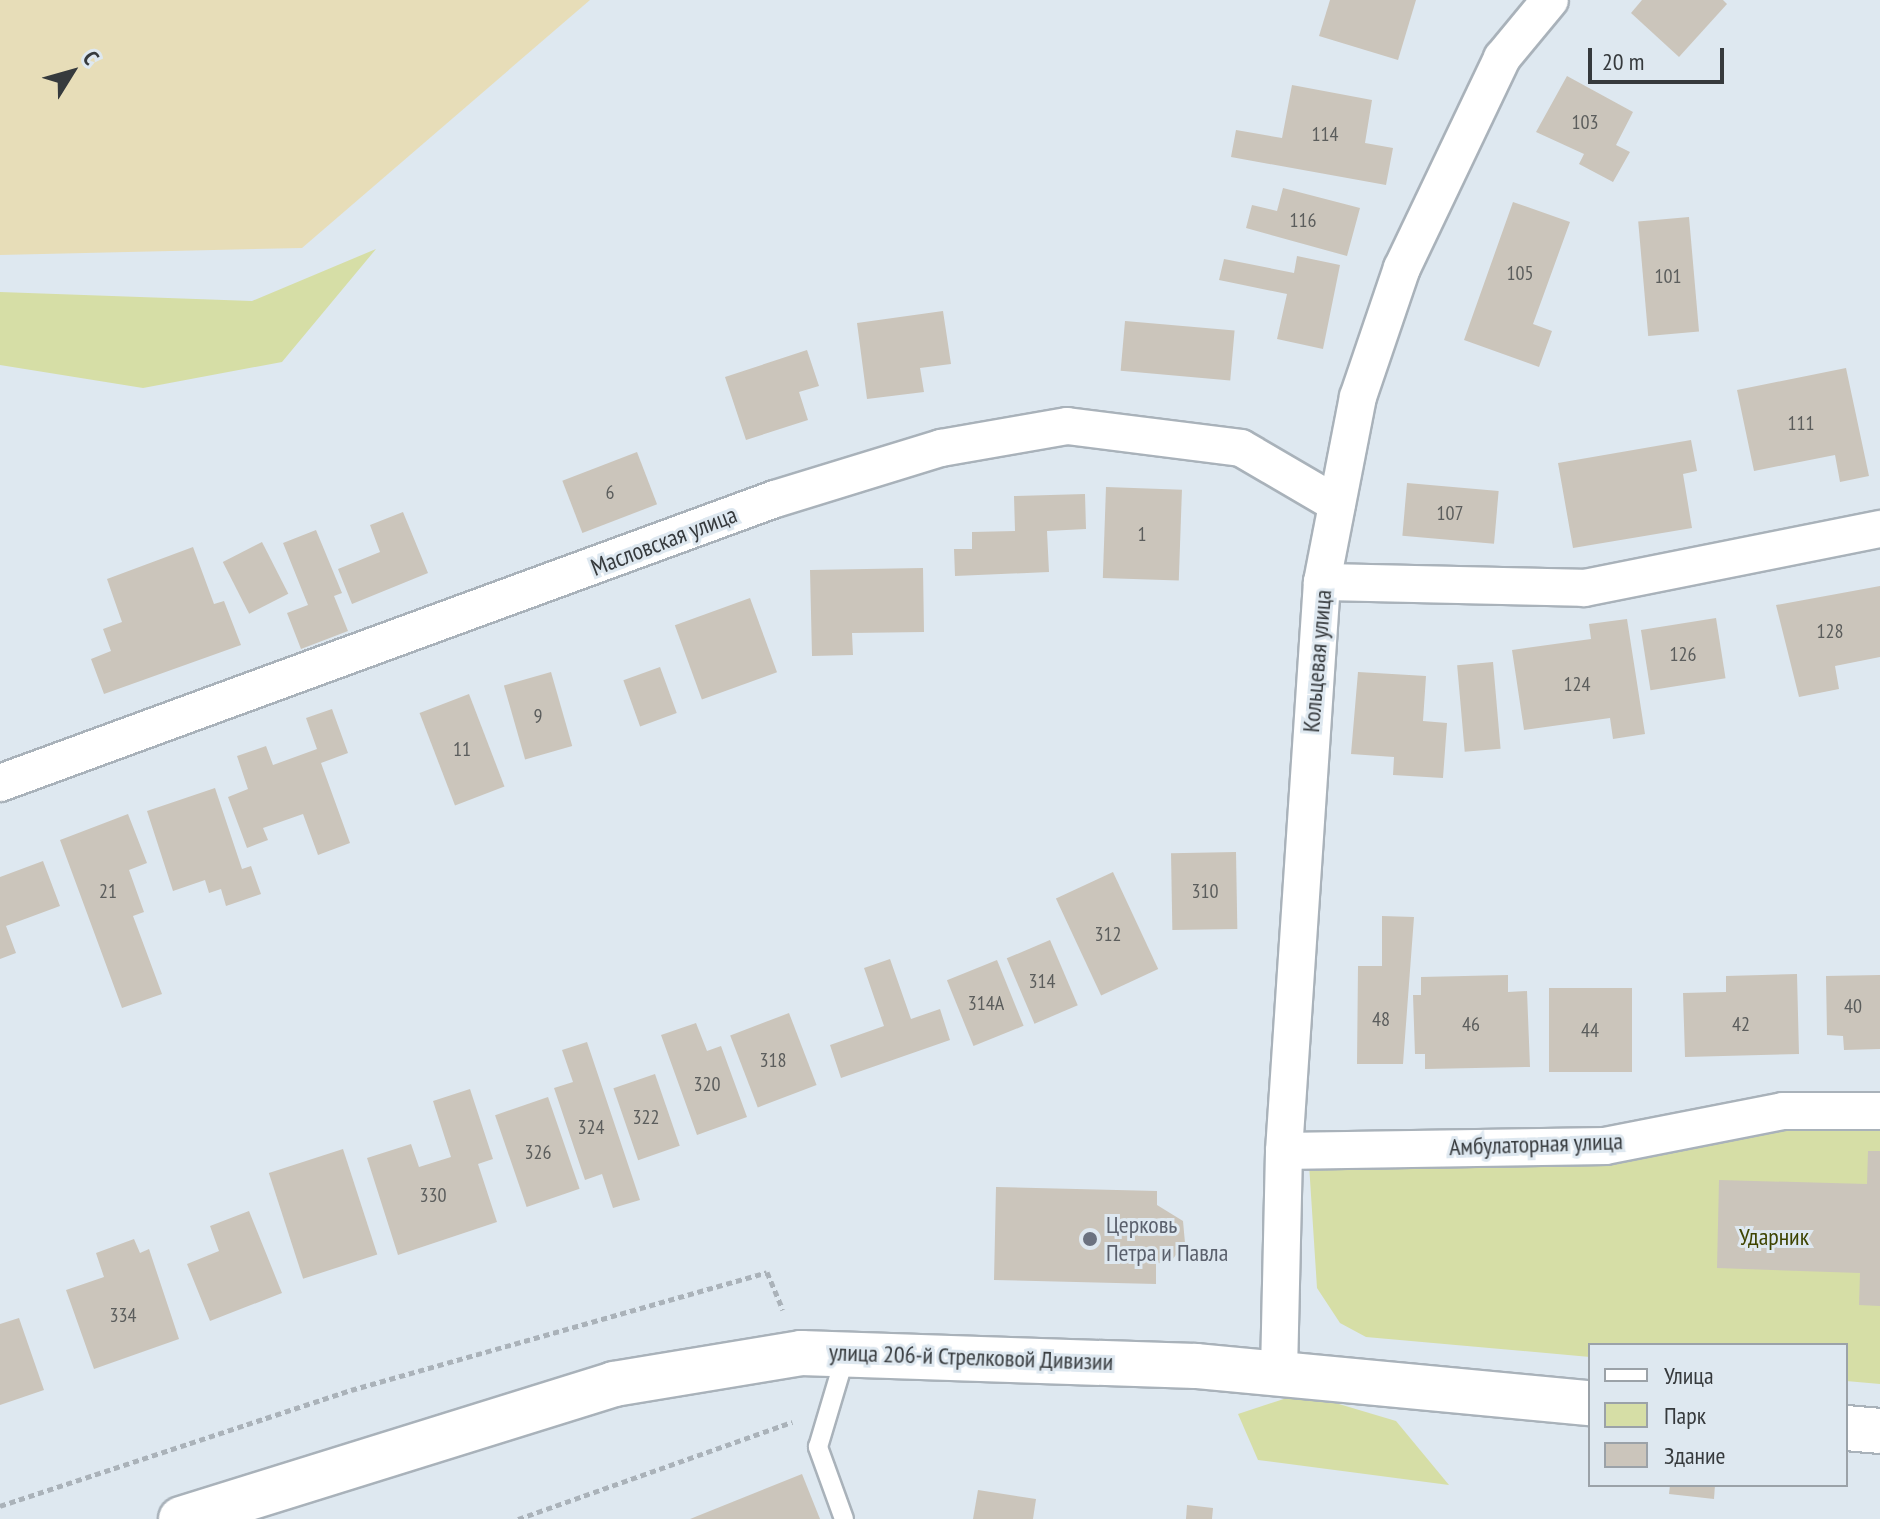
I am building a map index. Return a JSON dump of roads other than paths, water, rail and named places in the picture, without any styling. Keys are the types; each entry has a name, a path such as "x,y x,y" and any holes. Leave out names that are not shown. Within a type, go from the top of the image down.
{"main road":[{"name":"улица 206-й Стрелковой Дивизии","path":"181,1519 614,1384 801,1353 847,1350 1279,1372 1588,1403"},
{"path":"1848,1428 1880,1431"}],"street":[{"name":"Кольцевая улица","path":"1279,1372 1284,1151 1322,582 1358,397 1402,268 1502,58 1550,0"},
{"name":"Масловская улица","path":"0,783 775,499 941,448 1067,426 1241,448 1337,504"},
{"path":"1322,582 1584,588 1880,529"},
{"name":"Амбулаторная улица","path":"1284,1151 1605,1146 1783,1111 1880,1111"}],"lane":[{"path":"844,1519 818,1447 847,1350"}],"place":[{"name":"Церковь Петра и Павла","path":"1090,1239"}],"park label":[{"name":"Ударник","path":"1774,1237"}]}
